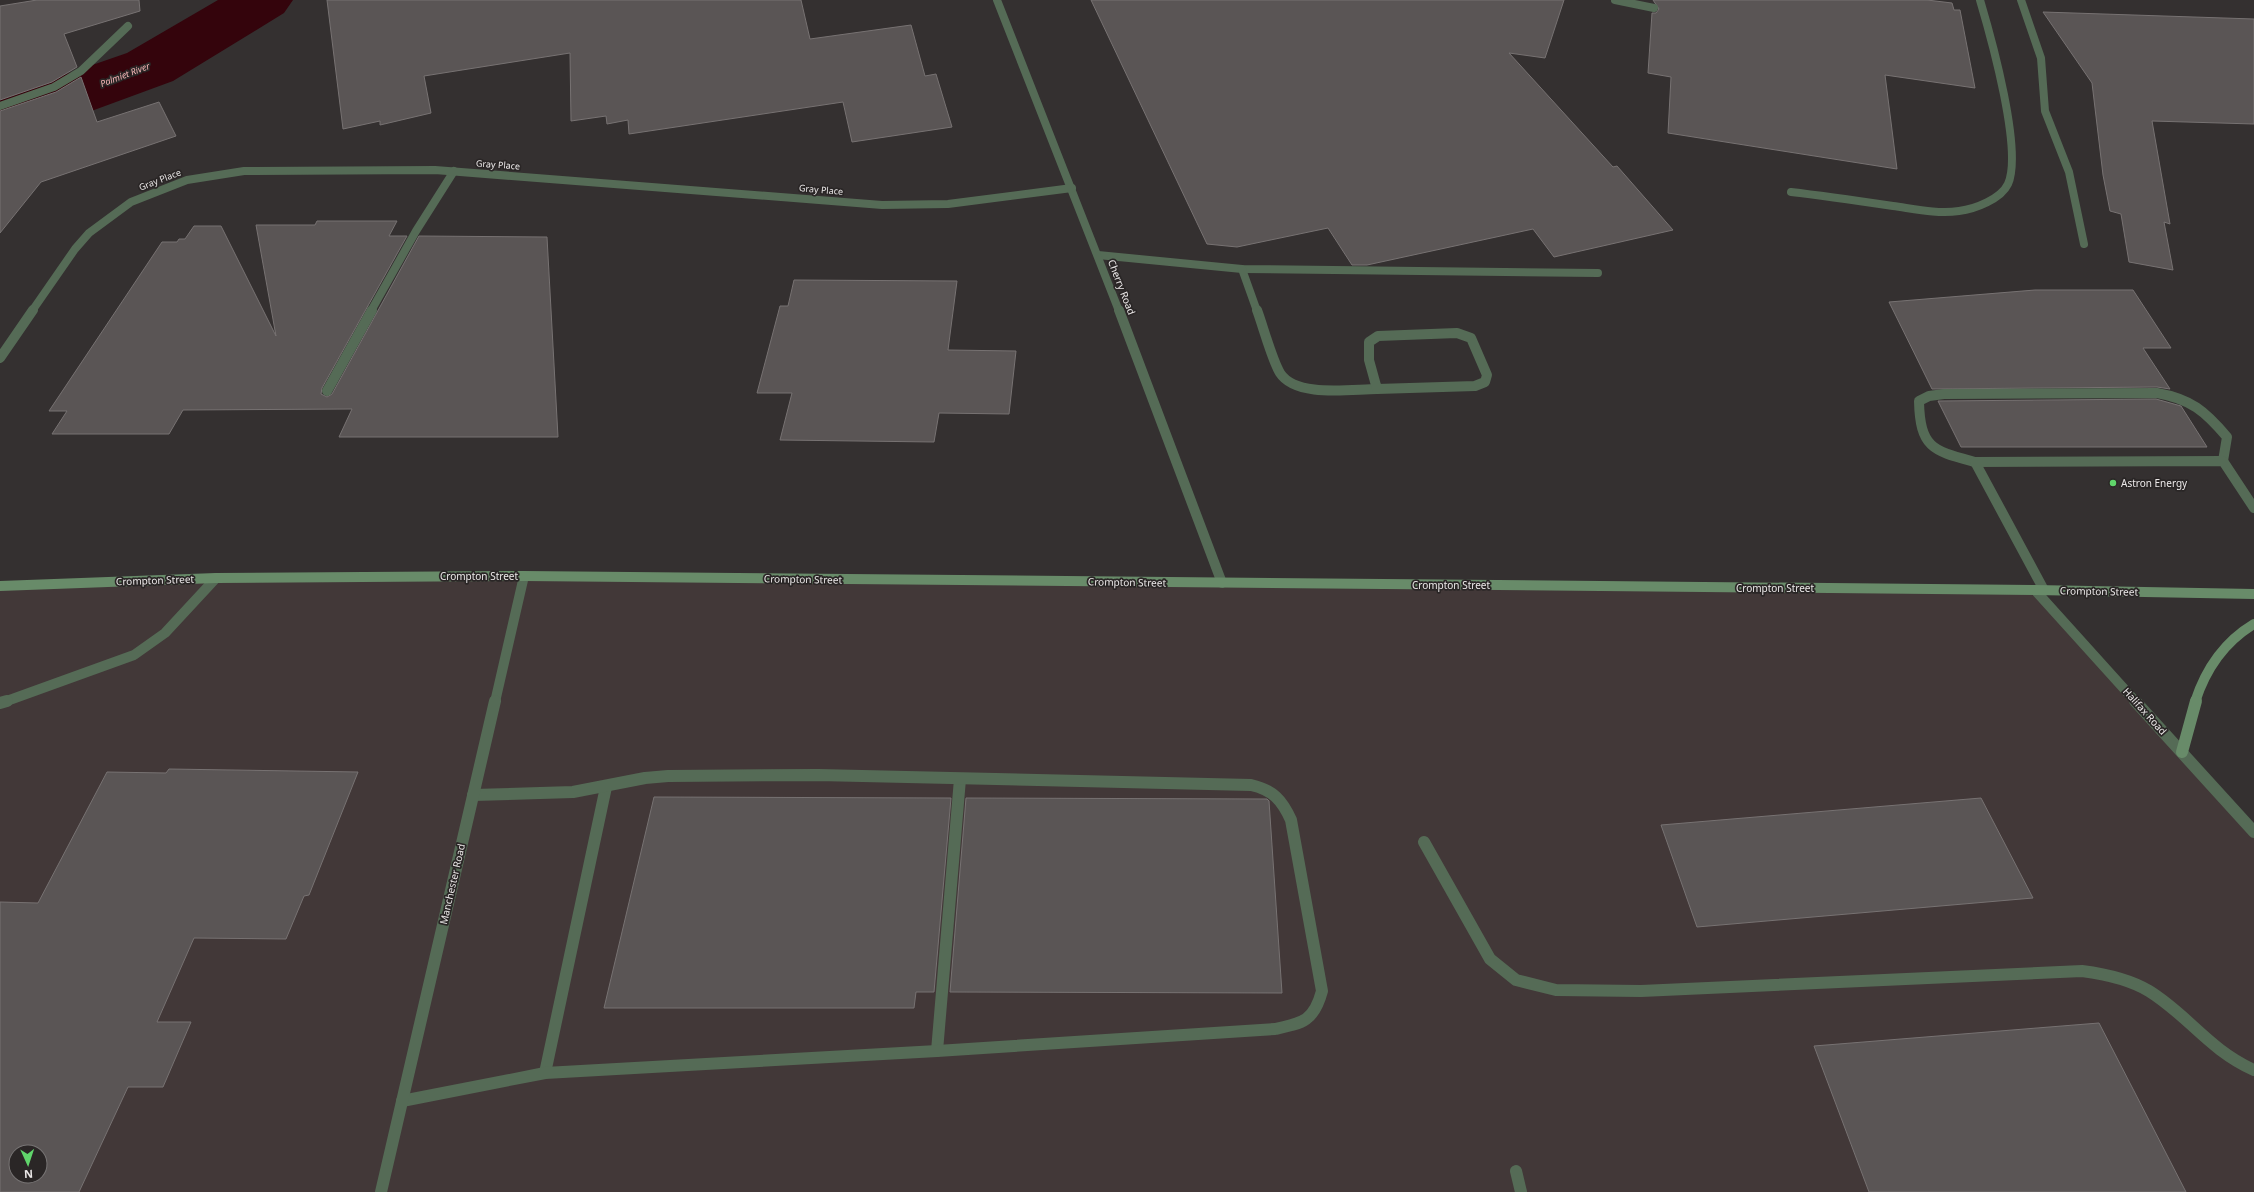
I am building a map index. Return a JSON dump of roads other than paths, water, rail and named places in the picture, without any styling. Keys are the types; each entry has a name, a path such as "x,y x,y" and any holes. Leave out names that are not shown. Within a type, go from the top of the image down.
{"street":[{"name":"Cherry Road","path":"997,0 1098,255 1222,583"},
{"path":"1615,0 1654,8"},
{"path":"1791,192 1928,211 1960,211 1991,200 2008,184 2012,164 2008,128 1990,32 1980,0"},
{"path":"2021,0 2042,58 2046,111 2069,172 2084,244"},
{"path":"0,106 54,87 81,71 128,26"},
{"name":"Gray Place","path":"0,358 75,249 89,233 132,202 187,180 244,171 454,172 882,205 948,204 1072,188"},
{"path":"326,391 416,231 454,172"},
{"path":"1098,255 1242,270 1598,273"},
{"path":"1242,270 1280,373 1288,382 1303,388 1348,391 1377,390 1476,386 1485,382 1487,375 1471,338 1466,335 1457,333 1378,336 1369,342 1368,351 1377,390"},
{"path":"2223,460 1975,462 1939,452 1925,435 1919,414 1919,401 1929,396 1944,394 2156,393 2175,396 2190,401 2203,410 2227,437 2223,460 2254,508"},
{"name":"Halifax Road","path":"1975,462 2039,590 2254,832"},
{"name":"Crompton Street","path":"0,586 216,578 524,576 2039,590 2254,594"},
{"name":"Manchester Road","path":"379,1191 402,1101 524,576"},
{"path":"0,703 134,655 165,633 216,578"},
{"path":"2182,752 2195,698 2204,676 2229,641 2254,624"},
{"path":"402,1101 545,1073 937,1051 1275,1029 1306,1022 1318,1008 1322,991 1292,820 1274,793 1266,788 1251,785 818,775 668,776 645,778 606,787 573,792 473,795"},
{"path":"937,1051 960,779"},
{"path":"545,1073 606,787"},
{"path":"1424,842 1490,959 1516,980 1537,986 1556,990 1641,991 2082,971 2107,974 2133,983 2157,996 2219,1050 2237,1063 2254,1070"},
{"path":"1516,1171 1521,1192"}],"waterway":[{"name":"Palmiet River","path":"0,118 43,106 150,67 262,0"}],"place":[{"name":"Astron Energy","path":"2113,483"}]}
